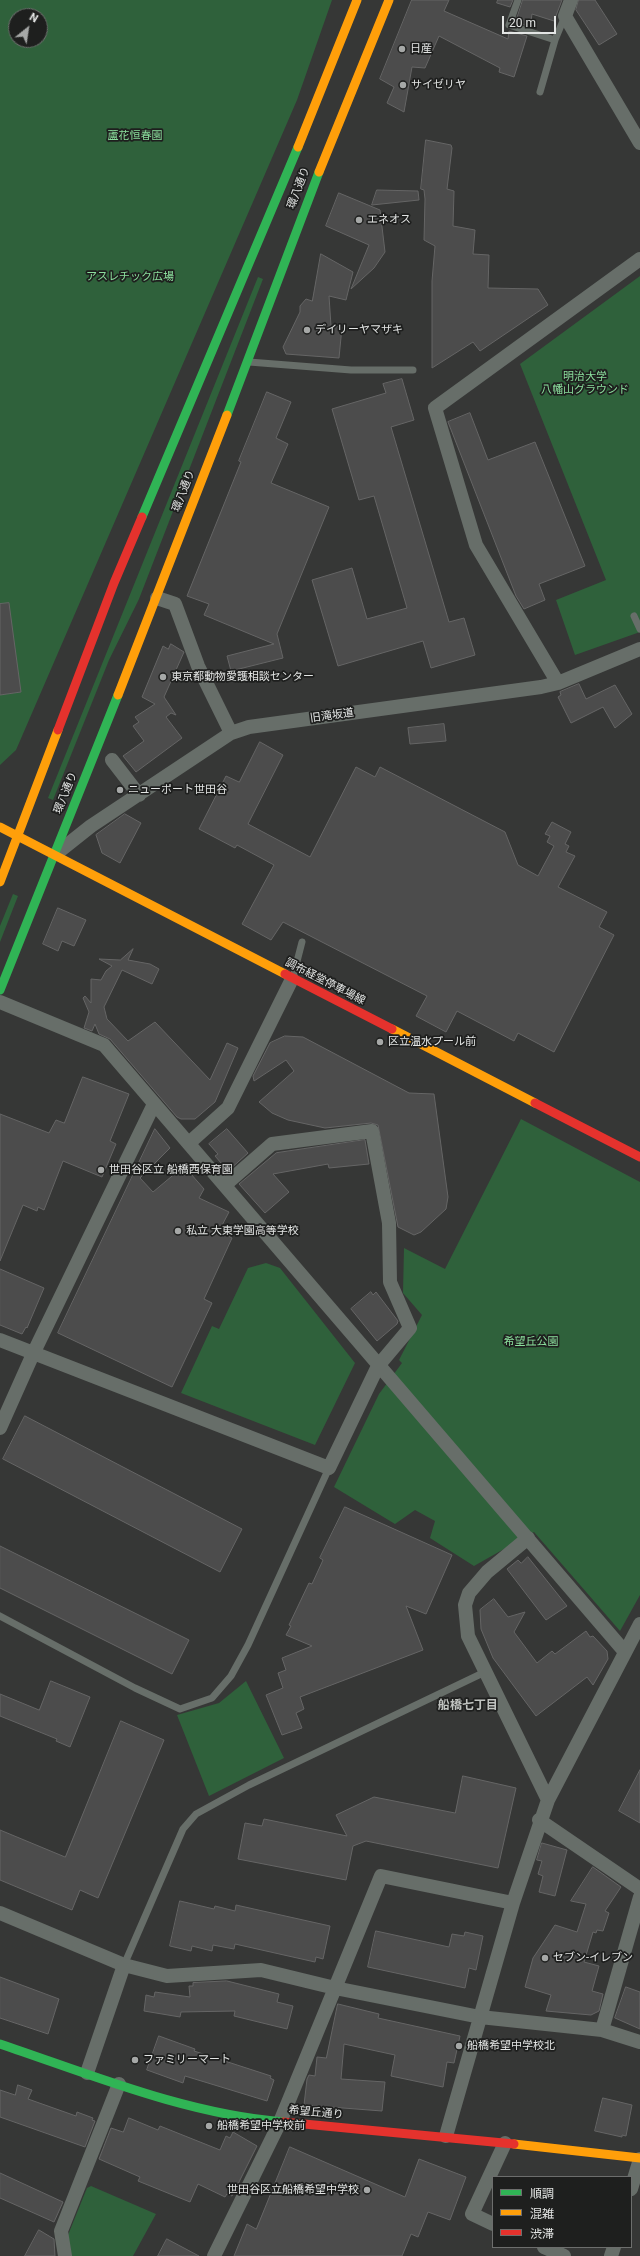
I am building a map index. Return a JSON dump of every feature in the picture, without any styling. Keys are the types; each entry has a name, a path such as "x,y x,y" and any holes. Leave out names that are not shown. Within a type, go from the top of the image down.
{"main road":[{"name":"環八通り","path":"0,882 19,836 114,583 284,181 357,0"},
{"name":"環八通り","path":"0,990 156,598 313,187 389,0"},
{"name":"調布経堂停車場線","path":"0,827 292,979 640,1157"},
{"name":"希望丘通り","path":"0,2044 120,2084 203,2109 280,2122 446,2136 640,2158"}],"street":[{"path":"571,0 565,16 640,143"},
{"path":"558,683 476,545 435,408 640,259"},
{"path":"156,598 174,604 198,666 231,733"},
{"name":"旧滝坂道","path":"54,854 91,826 231,733 249,727 541,687 558,683 640,649"},
{"path":"112,760 139,795"},
{"path":"189,1143 228,1108 292,979"},
{"path":"0,1002 104,1045 625,1652"},
{"path":"0,1428 33,1354 154,1104"},
{"path":"0,1340 330,1468 378,1366 410,1328 390,1282 389,1223 372,1131 272,1144 225,1185"},
{"path":"528,1538 487,1572 469,1593 465,1605 468,1636 548,1800"},
{"path":"446,2136 512,1903 539,1820 640,1624"},
{"path":"539,1820 640,1889"},
{"path":"214,2256 280,2122 381,1876 512,1903"},
{"path":"602,2030 640,1897"},
{"path":"0,1913 124,1966 167,1976 261,1970 335,1988 480,2016 602,2030 640,2042"},
{"path":"87,2073 124,1966"},
{"path":"65,2256 61,2232 120,2084"},
{"path":"492,2224 472,2214 505,2143"},
{"path":"632,2186 640,2158"},
{"path":"546,2248 564,2256"}],"lane":[{"path":"518,0 509,25 555,40"},
{"path":"540,92 555,40 565,16"},
{"path":"247,362 351,370 413,370"},
{"path":"634,616 640,629"},
{"path":"292,979 302,942"},
{"path":"0,1616 135,1688 180,1709 212,1698 231,1676 248,1645 330,1468"},
{"path":"124,1966 183,1829 196,1814 249,1785 485,1672"}],"green space":[{"name":"蘆花恒春園","path":"0,0 332,0 297,100 16,750 0,765"},
{"name":"明治大学 八幡山グラウンド","path":"640,276 640,632 575,655 556,600 606,580 520,364"},
{"path":"258,277 263,279 139,599 109,660 53,800 48,798"},
{"path":"13,894 18,896 0,942 0,926"},
{"name":"希望丘公園","path":"521,1119 640,1182 640,1595 620,1631 534,1532 474,1566 430,1538 435,1521 415,1510 395,1524 334,1487 379,1394 402,1363 399,1360 422,1315 403,1293 404,1248 445,1269"},
{"path":"266,1263 280,1268 355,1363 315,1445 181,1393 212,1326 219,1329 248,1268"},
{"path":"246,1681 284,1758 209,1796 177,1715 219,1703"},
{"path":"91,2186 156,2214 133,2256 71,2256 68,2235 87,2188"}],"building":[{"path":"412,0 449,0 444,11 508,39 509,31 527,36 514,77 499,72 500,68 439,36 425,68 412,67 404,112 387,103 394,87 380,79"},
{"path":"498,0 513,0 510,7 497,3"},
{"path":"523,0 562,0 554,21 532,14 530,27 516,22"},
{"path":"579,0 595,0 617,34 599,45 576,10"},
{"path":"426,140 451,145 452,148 447,189 454,191 453,226 475,230 473,254 489,255 488,288 538,289 548,305 480,351 473,342 432,368 432,281 435,246 424,240 425,199 424,190 421,189"},
{"path":"377,190 418,191 419,200 372,205"},
{"path":"339,193 380,210 385,252 374,268 351,289 369,245 326,226"},
{"path":"321,254 353,272 346,300 329,296 331,326 342,327 339,358 286,354 283,347 300,312 300,306 306,299 312,301"},
{"path":"402,379 414,420 391,427 449,622 464,618 475,655 431,668 423,641 338,666 312,580 352,568 367,619 407,608 374,496 359,500 332,409 386,393 383,384"},
{"path":"267,392 291,402 276,438 288,444 271,483 329,507 277,634 283,658 231,671 227,656 274,644 204,615 209,604 187,596 241,462 239,461"},
{"path":"470,413 488,460 535,442 585,566 539,584 545,600 524,609 516,596 448,422"},
{"path":"9,603 21,692 0,695 0,604"},
{"path":"171,644 184,652 164,697 176,715 171,713 166,717 182,738 136,772 123,756 144,741 133,726 139,722 135,717 155,704 142,697 163,646 168,649"},
{"path":"579,684 586,699 615,685 632,714 615,728 603,707 571,723 558,697 561,695 560,692"},
{"path":"444,724 446,741 410,744 408,728"},
{"path":"260,742 283,755 248,824 310,857 356,767 375,777 380,767 505,832 518,865 538,876 554,846 547,842 550,836 545,834 552,822 571,832 565,844 569,846 566,852 575,856 558,887 607,912 599,927 614,935 554,1052 518,1033 514,1041 457,1011 446,1032 416,1016 427,996 283,922 271,940 242,924 274,865 237,845 235,848 199,829 226,776 239,782"},
{"path":"125,814 141,823 120,863 102,853 96,835"},
{"path":"58,908 86,920 74,946 62,941 58,951 43,944"},
{"path":"133,949 128,960 150,964 159,969 152,984 122,970 104,1007 107,1019 128,1041 155,1022 210,1080 227,1043 238,1048 215,1102 195,1119 181,1119 177,1117 110,1039 99,1034 95,1024 92,1031 84,1028 89,1012 83,998 85,996 91,1003 91,979 101,980 106,971 112,966 99,959 120,960"},
{"path":"285,1036 303,1037 409,1093 434,1094 448,1197 446,1209 421,1232 414,1235 398,1227 378,1125 371,1123 325,1128 288,1120 272,1113 259,1102 294,1071 286,1060 254,1081 253,1076 270,1043"},
{"path":"83,1077 129,1094 110,1141 116,1144 102,1177 63,1161 44,1210 38,1207 37,1211 23,1205 0,1261 0,1114 49,1133 56,1120 64,1123"},
{"path":"155,1129 170,1148 140,1178 153,1192 184,1166 204,1189 199,1198 229,1212 219,1231 232,1238 204,1299 212,1303 172,1387 58,1333"},
{"path":"227,1129 248,1153 228,1171 215,1156 218,1154 209,1144"},
{"path":"365,1140 369,1164 329,1168 328,1164 273,1174 289,1192 265,1213 239,1184 276,1153"},
{"path":"0,1269 44,1288 27,1328 26,1327 22,1334 0,1325"},
{"path":"371,1292 373,1295 376,1292 398,1321 397,1324 377,1341 351,1309"},
{"path":"25,1416 242,1529 220,1572 3,1459"},
{"path":"345,1507 452,1555 426,1614 406,1606 423,1650 300,1697 304,1709 296,1713 302,1728 282,1735 266,1695 283,1688 278,1673 286,1670 282,1658 312,1646 286,1635 291,1626 289,1625 309,1583 312,1584 323,1560 320,1558"},
{"path":"0,1546 189,1640 172,1674 0,1588"},
{"path":"528,1557 567,1606 546,1620 507,1569 518,1560 521,1563"},
{"path":"494,1599 508,1617 525,1612 514,1632 537,1663 552,1651 555,1654 586,1631 590,1637 593,1636 607,1651 608,1659 593,1685 587,1677 536,1716 493,1658 481,1629 480,1610"},
{"path":"51,1681 90,1697 70,1747 56,1741 57,1739 0,1716 0,1694 39,1710"},
{"path":"121,1721 164,1740 98,1898 80,1890 72,1910 0,1880 0,1830 65,1857"},
{"path":"640,1770 640,1823 619,1811"},
{"path":"463,1776 516,1788 498,1868 366,1841 353,1846 346,1880 238,1859 245,1823 262,1826 264,1819 347,1836 336,1815 374,1797 455,1813"},
{"path":"542,1843 567,1850 555,1896 539,1892 543,1876 538,1874 542,1861 537,1860"},
{"path":"593,1867 621,1887 605,1911 609,1913 603,1931 597,1930 596,1933 593,1932 584,1962 599,1966 592,1991 603,1994 599,2011 591,2015 546,2011 551,1995 525,1987 533,1958 555,1925 577,1932 586,1904 571,1901"},
{"path":"180,1901 214,1909 215,1906 235,1911 236,1905 330,1926 323,1959 316,1957 315,1962 235,1944 234,1949 213,1945 212,1951 192,1946 191,1951 170,1946"},
{"path":"376,1931 449,1947 452,1934 464,1936 465,1932 483,1936 476,1970 469,1968 465,1988 368,1967"},
{"path":"0,1977 59,1999 48,2034 0,2018"},
{"path":"227,1981 279,1994 277,2002 293,2006 287,2029 234,2016 235,2011 181,2012 180,2017 144,2011 146,1995 154,1997 155,1992 190,1997 189,1986 193,1986 193,1983"},
{"path":"626,1987 640,1992 640,2029 615,2018"},
{"path":"338,2004 379,2014 378,2018 460,2036 454,2063 447,2062 443,2087 391,2076 395,2055 344,2044 341,2079 385,2082 382,2111 304,2105 307,2079 309,2075 315,2076 317,2057 326,2058"},
{"path":"159,2036 195,2049 194,2051 271,2076 270,2078 274,2080 267,2101 185,2076 183,2083 147,2070"},
{"path":"18,2085 32,2090 28,2099 76,2116 77,2112 93,2118 92,2120 95,2121 85,2147 0,2117 0,2090 15,2095"},
{"path":"603,2098 632,2105 626,2136 622,2135 622,2137 595,2131"},
{"path":"129,2118 158,2130 160,2126 220,2150 226,2136 230,2138 233,2132 257,2146 232,2196 227,2194 225,2197 198,2184 190,2202 138,2181 140,2177 99,2159 111,2128 123,2132"},
{"name":"世田谷区立船橋希望中学校","path":"290,2147 405,2197 419,2159 466,2177 450,2220 428,2212 418,2237 411,2234 402,2256 234,2256 247,2224 256,2229"},
{"path":"0,2173 63,2202 54,2222 0,2198"},
{"path":"39,2230 54,2239 55,2256 25,2256"},
{"path":"167,2239 199,2256 158,2256"}],"traffic: fast":[{"path":"142,517 298,147"},
{"path":"227,415 319,172"},
{"path":"0,990 118,695"},
{"path":"0,2044 140,2092 175,2102 247,2118 283,2122"}],"traffic: slow":[{"path":"298,147 357,0"},
{"path":"319,172 389,0"},
{"path":"118,695 227,415"},
{"path":"0,882 58,730"},
{"path":"0,827 285,974"},
{"path":"392,1029 535,1103"},
{"path":"514,2144 640,2158"}],"traffic: jam":[{"path":"58,730 114,583 142,517"},
{"path":"285,974 392,1029"},
{"path":"535,1103 640,1157"},
{"path":"283,2122 514,2144"}],"place":[{"name":"日産","path":"402,49"},
{"name":"サイゼリヤ","path":"403,85"},
{"name":"エネオス","path":"359,220"},
{"name":"デイリーヤマザキ","path":"307,330"},
{"name":"東京都動物愛護相談センター","path":"163,677"},
{"name":"ニューポート世田谷","path":"120,790"},
{"name":"区立温水プール前","path":"380,1042"},
{"name":"世田谷区立 船橋西保育園","path":"101,1170"},
{"name":"私立 大東学園高等学校","path":"178,1231"},
{"name":"セブン-イレブン","path":"545,1958"},
{"name":"船橋希望中学校北","path":"459,2046"},
{"name":"ファミリーマート","path":"135,2060"},
{"name":"船橋希望中学校前","path":"209,2126"},
{"name":"世田谷区立船橋希望中学校","path":"367,2190"}],"district":[{"name":"船橋七丁目","path":"468,1706"}],"park label":[{"name":"アスレチック広場","path":"130,277"}]}
